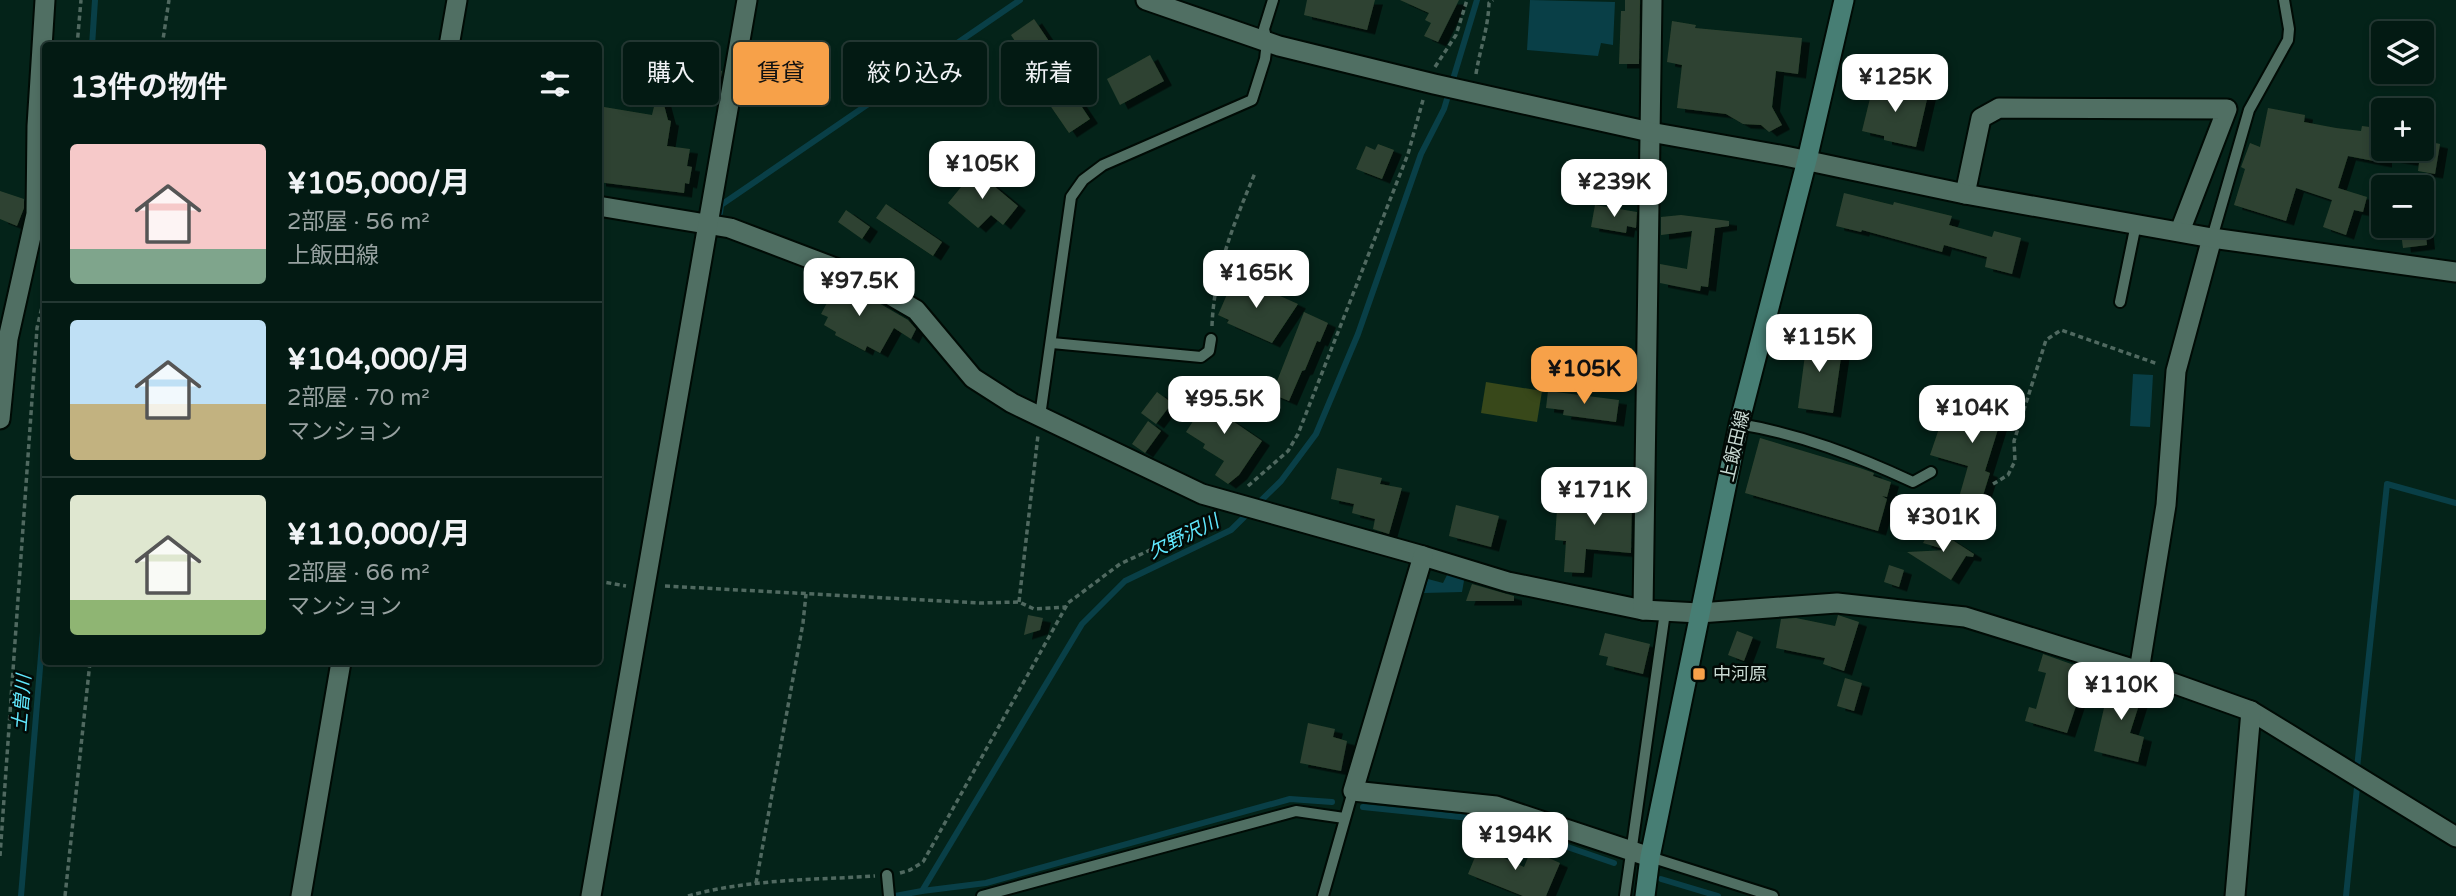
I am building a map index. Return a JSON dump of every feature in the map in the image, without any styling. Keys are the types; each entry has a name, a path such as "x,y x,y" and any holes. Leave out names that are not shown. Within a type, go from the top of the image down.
{"main road":[{"name":"上飯田線","path":"1645,896 1641,854 1699,613 1740,424 1807,160 1844,0"}],"street":[{"path":"42,42 45,0"},
{"path":"450,42 457,0"},
{"path":"591,896 655,587 708,224 747,0"},
{"path":"1146,0 1267,42 1429,83 1650,132 1807,160 1965,194 2212,238 2456,272"},
{"path":"1643,610 1651,0"},
{"path":"0,419 8,339 36,214 37,126 42,47"},
{"path":"1965,194 1981,118 1999,108 2227,109 2179,231"},
{"path":"602,207 730,228 859,277 916,310 973,378 1012,403 1202,494 1423,555 1508,582 1643,610 1699,613 1837,603 1965,617 2139,671 2251,712 2456,836"},
{"path":"2139,671 2166,505 2176,371 2212,238"},
{"path":"1423,555 1353,791 1496,806 1641,854"},
{"path":"301,896 340,665"},
{"path":"2235,896 2251,712"}],"lane":[{"path":"1040,416 1071,197 1083,180 1102,165 1252,100 1265,60 1267,42 1264,29 1273,0"},
{"path":"2212,238 2249,110 2288,40 2284,0"},
{"path":"2120,302 2136,223"},
{"path":"1052,342 1201,358 1209,351 1211,339"},
{"path":"1740,424 1843,451 1913,482 1931,472"},
{"path":"1625,896 1641,854 1665,612"},
{"path":"1323,896 1353,791"},
{"path":"982,896 1296,811 1344,818"},
{"path":"1641,854 1773,896"}],"path":[{"path":"77,42 81,0"},
{"path":"163,42 169,0"},
{"path":"688,896 756,883 888,885 923,862 1066,607 1120,564 1206,524 1235,504 1237,496 1287,451 1298,435 1408,154 1429,83 1456,34 1467,0"},
{"path":"1467,91 1489,22 1489,2 1493,0"},
{"path":"1211,339 1212,312 1220,266 1228,238 1255,173"},
{"path":"0,856 37,328 42,306"},
{"path":"1993,484 2008,475 2015,461 2014,441 2046,340 2061,330 2176,371"},
{"path":"1019,602 1040,416"},
{"path":"602,581 655,587 980,603 1019,602 1034,609 1066,607"},
{"path":"756,883 806,594"},
{"path":"65,896 90,665"}],"green space":[{"path":"1486,382 1542,391 1537,422 1481,413"}],"water":[{"path":"1530,0 1615,2 1613,45 1601,43 1598,56 1527,50"},
{"path":"2133,374 2153,375 2150,427 2130,426"},
{"path":"1449,571 1465,575 1462,592 1424,593 1428,579 1443,583"}],"building":[{"path":"1307,0 1375,0 1367,30 1304,15"},
{"path":"1400,0 1459,0 1438,42 1424,36 1431,23 1425,20 1429,13"},
{"path":"1625,0 1640,0 1639,64 1619,64 1621,11 1625,11"},
{"path":"1034,19 1050,42 1016,42 1011,35"},
{"path":"1672,21 1696,25 1695,28 1802,38 1798,74 1776,71 1772,107 1782,125 1769,132 1761,125 1743,124 1726,114 1677,108 1682,65 1667,62"},
{"path":"1150,55 1164,81 1120,105 1107,79"},
{"path":"1874,82 1928,95 1916,147 1884,140 1884,136 1862,131"},
{"path":"654,105 664,105 668,120 671,121 667,146 690,149 687,166 692,167 689,184 685,183 684,193 602,183 602,107 652,115"},
{"path":"1050,105 1081,105 1090,119 1069,133"},
{"path":"2268,108 2305,115 2304,122 2336,128 2361,131 2362,126 2371,127 2371,160 2348,156 2338,188 2367,197 2363,212 2354,210 2346,235 2323,227 2332,200 2296,188 2286,221 2234,205 2245,169 2241,167 2250,143 2260,147"},
{"path":"2434,143 2440,144 2435,174 2418,171 2419,163 2408,161 2434,161"},
{"path":"1378,144 1394,150 1382,179 1356,169 1366,146 1375,150"},
{"path":"975,170 1018,206 1003,225 991,215 978,228 948,203"},
{"path":"0,191 24,199 24,208 17,226 0,219"},
{"path":"1844,193 1952,216 1949,225 1992,237 1994,231 2021,238 2012,274 1985,267 1987,257 1944,245 1942,252 1862,230 1861,232 1836,226"},
{"path":"886,204 942,242 933,256 876,218"},
{"path":"1595,205 1637,212 1636,228 1627,226 1626,233 1591,227"},
{"path":"846,210 870,227 862,239 838,222"},
{"path":"1681,215 1729,221 1729,226 1715,228 1708,287 1701,286 1700,291 1660,283 1660,264 1687,269 1692,231 1661,235 1661,217"},
{"path":"2402,238 2426,238 2427,245 2403,248"},
{"path":"820,275 848,289 843,297 865,307 870,298 908,320 916,329 911,339 894,328 880,353 867,346 865,351 835,335 836,332 824,325 828,317 821,314 828,301 811,292"},
{"path":"1235,276 1298,304 1272,343 1227,323 1229,320 1218,315"},
{"path":"1304,312 1328,323 1289,401 1272,394"},
{"path":"1798,337 1843,344 1833,413 1798,408 1805,355 1796,354"},
{"path":"1216,386 1235,399 1224,415 1262,441 1239,475 1228,484 1215,475 1224,461 1203,448 1205,444 1186,432"},
{"path":"1548,391 1619,400 1616,422 1563,415 1564,410 1546,408"},
{"path":"1995,391 2012,393 2008,427 1999,426 1985,471 1990,473 1975,521 1954,515 1968,466 1930,455 1947,405 1975,414 1976,395 1995,398"},
{"path":"1157,392 1172,403 1156,424 1141,413"},
{"path":"1148,421 1161,431 1145,453 1132,444"},
{"path":"1760,438 1860,468 1891,482 1887,497 1882,496 1887,499 1878,531 1745,493"},
{"path":"1337,468 1382,478 1380,484 1402,488 1389,534 1373,529 1375,519 1352,513 1354,504 1331,499"},
{"path":"1576,492 1632,496 1631,553 1586,549 1584,573 1564,572 1566,541 1555,540 1557,509 1574,510"},
{"path":"1456,505 1499,516 1491,547 1449,536"},
{"path":"1932,527 1974,554 1973,557 1966,556 1951,580 1907,552 1947,550 1923,543"},
{"path":"1889,565 1904,570 1899,587 1884,582"},
{"path":"1472,584 1514,596 1514,601 1466,601"},
{"path":"1028,615 1043,618 1040,630 1024,635"},
{"path":"1838,615 1859,622 1844,671 1823,664 1825,658 1776,648 1781,619 1796,618 1835,626"},
{"path":"1737,631 1753,637 1744,661 1728,655"},
{"path":"1605,633 1650,644 1643,674 1606,665 1608,657 1599,655"},
{"path":"2043,654 2088,670 2067,733 2025,721 2029,707 2036,709 2046,673 2038,671"},
{"path":"1845,678 1862,683 1854,711 1837,706"},
{"path":"2111,678 2145,686 2130,733 2144,737 2138,762 2094,751"},
{"path":"1308,723 1335,729 1333,737 1347,741 1341,771 1300,763"},
{"path":"1480,845 1524,867 1531,850 1560,863 1546,896 1523,896 1468,874"}],"waterway":[{"name":"土曽川","path":"92,42 95,0"},
{"path":"720,213 721,205 1020,0"},
{"name":"欠野沢川","path":"895,896 922,891 1082,624 1125,581 1231,530 1281,481 1316,434 1358,334 1421,154 1444,109 1477,0"},
{"path":"2357,768 2387,484 2456,503"},
{"name":"土曽川","path":"21,896 42,644"},
{"path":"2346,896 2357,787"},
{"path":"922,891 986,883 1290,799 1332,802"},
{"path":"1363,807 1489,820 1614,863"},
{"path":"1661,879 1718,896"}],"place":[{"name":"中河原","path":"1699,674"}]}
